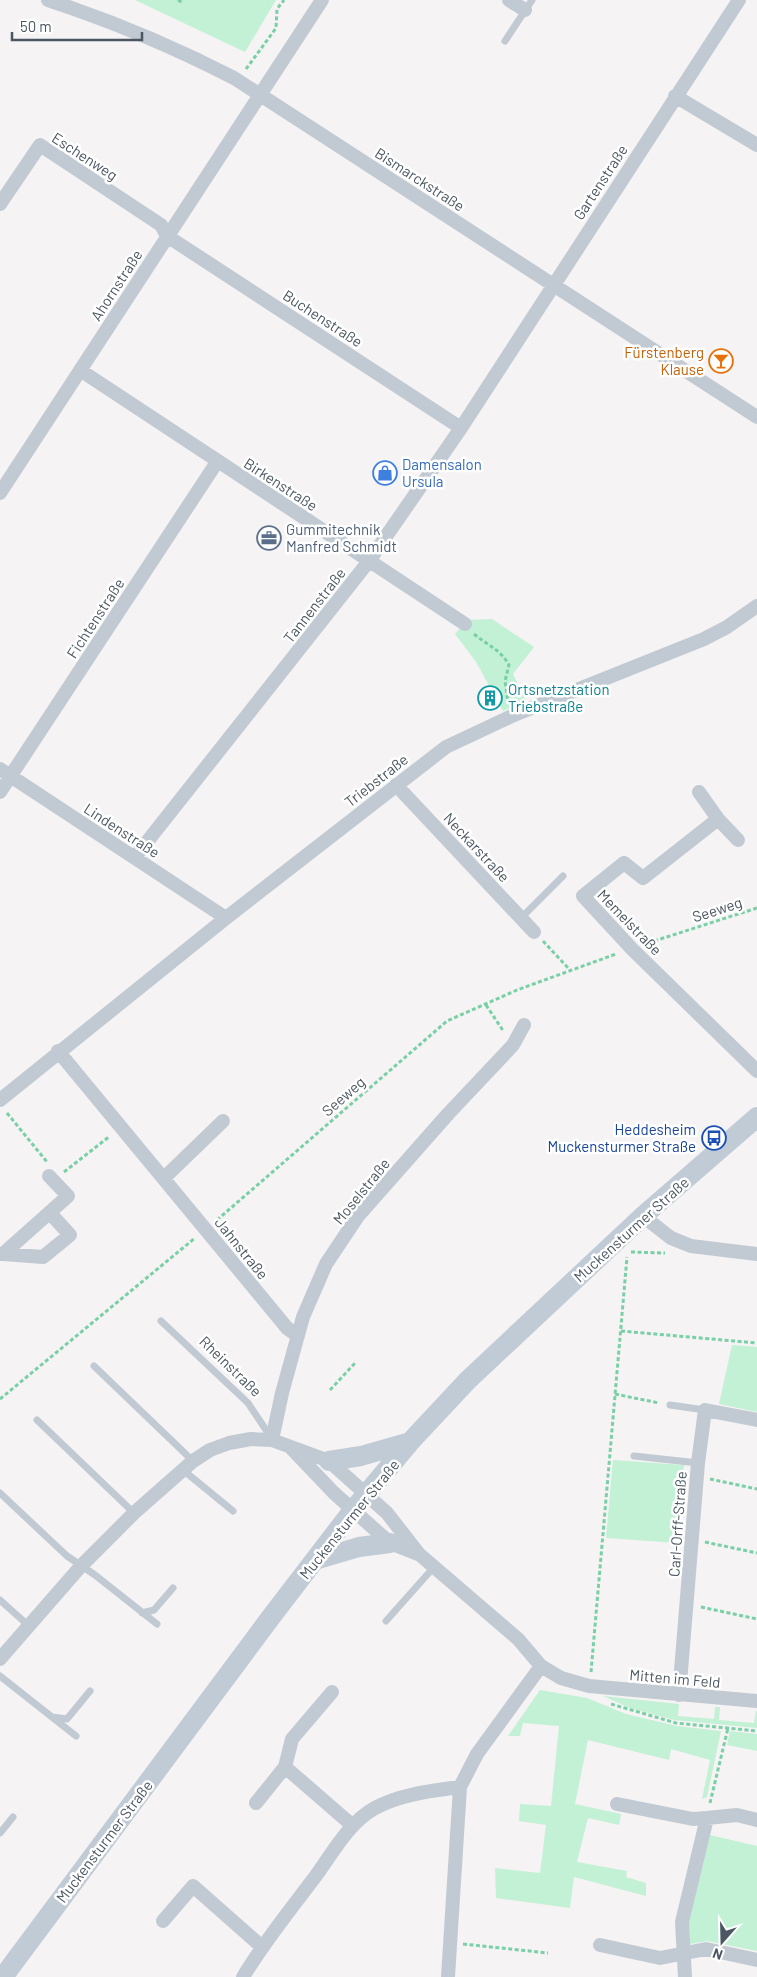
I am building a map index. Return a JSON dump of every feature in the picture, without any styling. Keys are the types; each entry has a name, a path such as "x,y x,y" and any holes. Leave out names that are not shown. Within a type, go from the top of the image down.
{"main road":[{"name":"Muckensturmer Straße","path":"3,1977 265,1625 354,1510 410,1442 468,1380 643,1216 757,1117"},
{"path":"329,1461 361,1456 410,1442"},
{"path":"315,1560 359,1547 390,1543"}],"street":[{"name":"Bismarckstraße","path":"48,0 120,26 188,55 234,78 757,417"},
{"name":"Ahornstraße","path":"0,493 322,0"},
{"path":"509,0 529,5"},
{"name":"Gartenstraße","path":"553,285 674,96 739,0"},
{"path":"674,96 757,145"},
{"name":"Eschenweg","path":"0,204 40,145 161,225 168,236"},
{"name":"Buchenstraße","path":"168,236 461,428"},
{"name":"Tannenstraße","path":"135,857 369,561 461,428 553,285"},
{"name":"Birkenstraße","path":"80,370 465,624"},
{"name":"Fichtenstraße","path":"0,792 5,773 218,462"},
{"name":"Triebstraße","path":"3,1106 58,1051 446,747 514,715 704,639 727,627 757,606"},
{"name":"Lindenstraße","path":"5,773 226,918"},
{"name":"Neckarstraße","path":"396,785 534,932"},
{"path":"699,792 718,819 738,840"},
{"name":"Memelstraße","path":"718,819 643,878 624,863 583,896 632,949 757,1071"},
{"name":"Moselstraße","path":"272,1440 303,1317 326,1264 358,1216 513,1044 524,1025"},
{"name":"Jahnstraße","path":"58,1051 287,1328 298,1336"},
{"path":"164,1178 223,1121"},
{"path":"2,1254 68,1196 51,1178"},
{"path":"2,1254 43,1257 70,1235 50,1213"},
{"path":"643,1216 670,1238 691,1246 757,1254"},
{"path":"705,1410 757,1420"},
{"name":"Carl-Orff-Straße","path":"679,1695 698,1470 705,1410"},
{"path":"0,1659 81,1566 134,1513 188,1465 210,1450 229,1443 251,1439 272,1440 329,1461 388,1513 419,1554"},
{"path":"290,1446 334,1493 390,1543 419,1554"},
{"name":"Mitten im Feld","path":"419,1554 518,1639 541,1666 561,1678 590,1686 757,1701"},
{"path":"448,1977 460,1787 477,1754 541,1666"},
{"path":"256,1803 285,1767 292,1739 332,1692"},
{"path":"285,1767 353,1826"},
{"path":"243,1977 262,1947 353,1826 373,1809 396,1799 425,1792 460,1787"},
{"path":"617,1804 693,1820 736,1815 757,1820"},
{"path":"685,1977 682,1922 707,1818"},
{"path":"163,1921 193,1886 262,1947"},
{"path":"600,1945 660,1958 706,1949 757,1960"}],"lane":[{"path":"505,40 529,5"},
{"path":"520,918 563,876"},
{"name":"Rheinstraße","path":"161,1321 248,1403 272,1440"},
{"path":"94,1366 233,1511"},
{"path":"670,1405 705,1410"},
{"path":"37,1420 134,1513"},
{"path":"634,1456 698,1470"},
{"path":"0,1493 67,1556 95,1575 157,1624"},
{"path":"386,1621 434,1567"},
{"path":"142,1613 154,1610 173,1588"},
{"path":"0,1600 28,1626"},
{"path":"0,1676 76,1736"},
{"path":"52,1717 67,1719 90,1691"},
{"path":"0,1833 13,1817"}],"path":[{"path":"178,0 183,3"},
{"path":"234,78 249,66 276,28 277,9 284,0"},
{"path":"465,624 484,643 503,654 509,665 505,681 507,701 514,715"},
{"name":"Seeweg","path":"0,1399 205,1229 447,1022 517,990 570,970 757,908"},
{"path":"534,932 570,970"},
{"path":"486,1005 513,1044"},
{"path":"3,1106 48,1164 51,1178 121,1128"},
{"path":"691,1246 677,1254 627,1252 590,1686 604,1702 676,1724 757,1730"},
{"path":"621,1331 757,1343"},
{"path":"330,1390 355,1363"},
{"path":"615,1394 670,1405"},
{"path":"698,1470 757,1489"},
{"path":"692,1539 757,1553"},
{"path":"687,1604 757,1619"},
{"path":"707,1818 728,1728"},
{"path":"450,1943 548,1952"}],"green space":[{"path":"135,0 276,0 245,52"},
{"path":"492,619 534,647 513,674 526,701 503,711 476,662 455,634 467,620"},
{"path":"732,1345 757,1347 757,1412 719,1404"},
{"path":"613,1460 684,1465 678,1543 606,1538"},
{"path":"540,1690 587,1698 626,1714 677,1726 721,1731 707,1797 702,1799 710,1760 671,1749 669,1760 588,1740 575,1804 621,1814 619,1825 588,1818 577,1862 627,1871 626,1877 646,1883 646,1896 574,1877 570,1908 496,1898 495,1868 540,1873 546,1825 519,1821 520,1804 551,1806 559,1726 523,1723 520,1736 508,1736"},
{"path":"603,1696 679,1704 678,1716 714,1719 715,1707 720,1707 719,1720 754,1723 757,1711 757,1728 674,1720 630,1708"},
{"path":"730,1731 757,1734 757,1751 727,1745"},
{"path":"710,1835 757,1846 757,1951 707,1941 690,1944 689,1922"}],"place":[{"name":"Fürstenberg Klause","path":"721,361"},
{"name":"Damensalon Ursula","path":"385,473"},
{"name":"Gummitechnik Manfred Schmidt","path":"269,538"},
{"name":"Ortsnetzstation Triebstraße","path":"490,698"},
{"name":"Heddesheim Muckensturmer Straße","path":"714,1138"}]}
